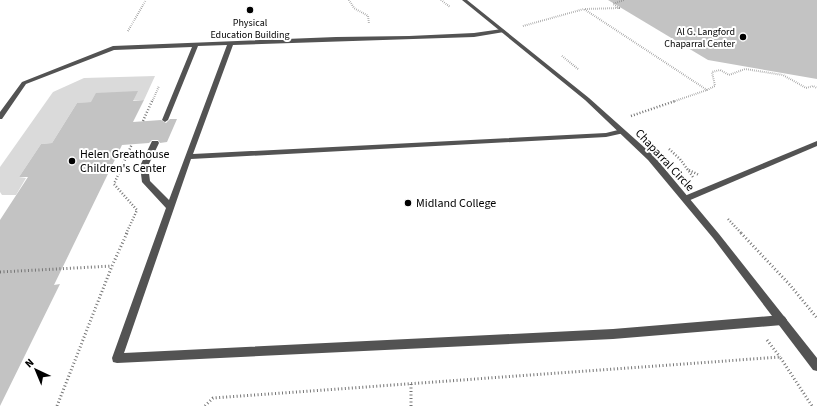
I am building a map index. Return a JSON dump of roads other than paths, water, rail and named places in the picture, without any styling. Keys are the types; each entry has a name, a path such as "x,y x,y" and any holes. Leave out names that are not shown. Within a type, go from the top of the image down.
{"street":[{"name":"Chaparral Circle","path":"464,0 587,99 651,158 716,236 817,366"},
{"path":"0,117 24,83 113,48 474,35 502,31"},
{"path":"231,43 188,157 116,358 613,334 782,320"},
{"path":"165,120 196,44"},
{"path":"188,157 606,135 622,132"},
{"path":"155,143 144,166 146,182 170,207"},
{"path":"685,199 817,143"}],"place":[{"name":"Physical Education Building","path":"250,10"},
{"name":"Al G. Langford Chaparral Center","path":"743,37"},
{"name":"Helen Greathouse Children's Center","path":"72,161"},
{"name":"Midland College","path":"408,203"}]}
